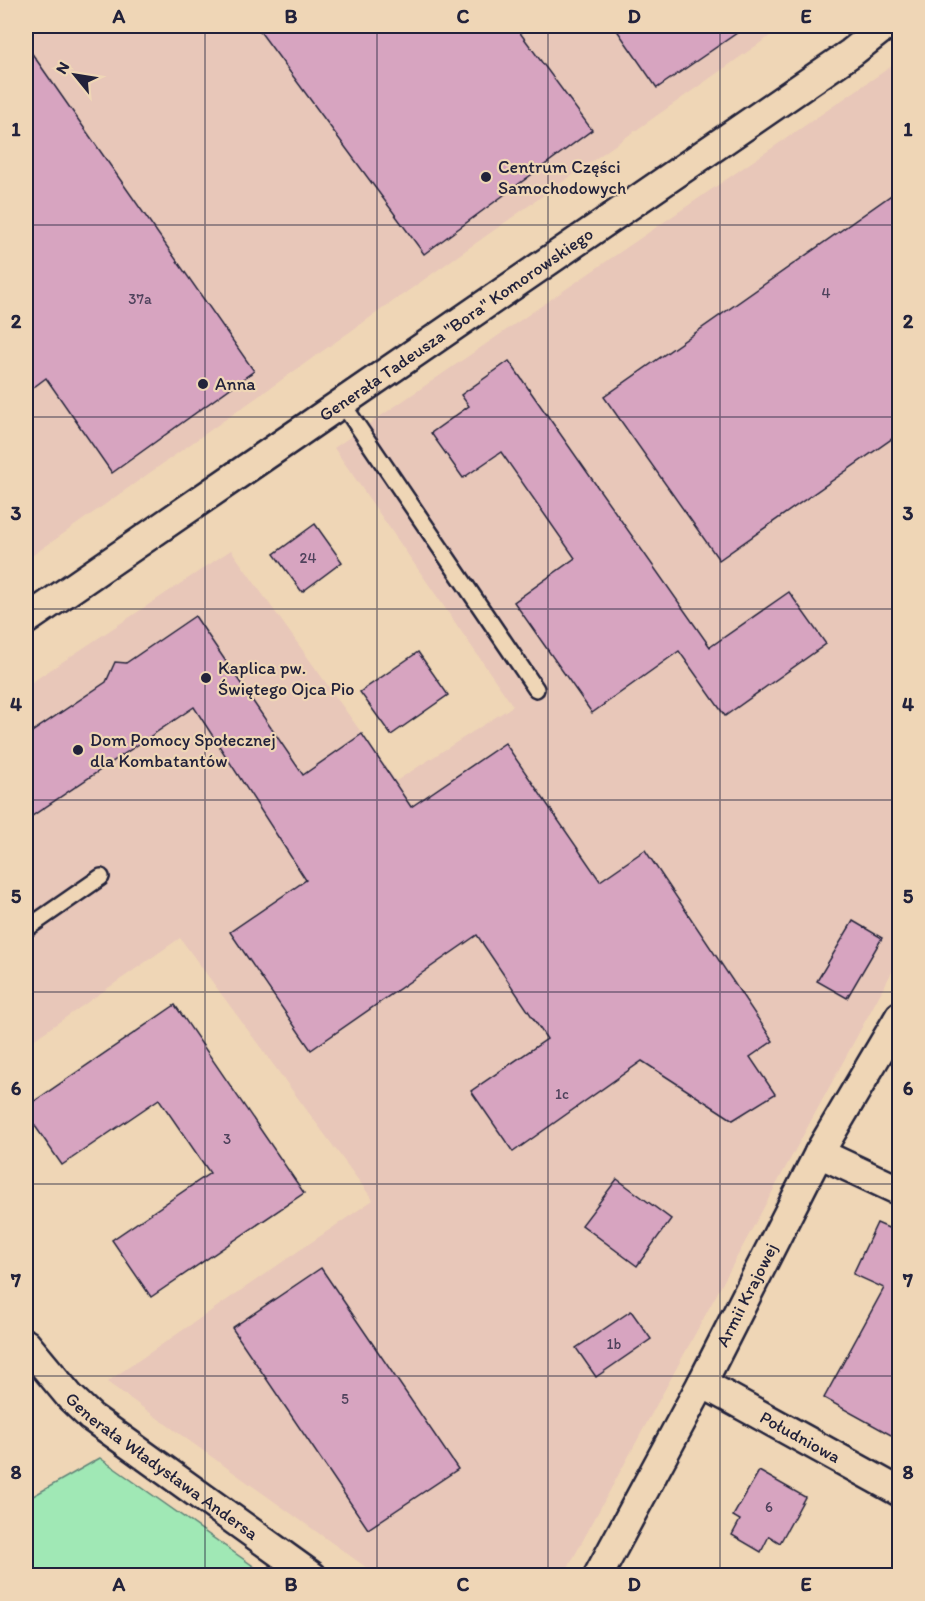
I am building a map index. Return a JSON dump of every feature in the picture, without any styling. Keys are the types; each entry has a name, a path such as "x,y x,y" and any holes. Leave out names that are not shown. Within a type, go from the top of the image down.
{"street":[{"name":"Generała Tadeusza \"Bora\" Komorowskiego","path":"26,620 851,53 885,26"},
{"name":"Armii Krajowej","path":"597,1575 702,1383 819,1153 900,1016"},
{"path":"819,1153 900,1191"},
{"name":"Generała Władysława Andersa","path":"26,1344 70,1397 91,1417 312,1575"},
{"name":"Południowa","path":"702,1383 900,1492"}],"lane":[{"path":"342,403 536,689"},
{"path":"26,928 101,877"}],"shaded area":[{"path":"26,26 784,26 26,560"},
{"path":"899,61 899,959 564,1575 377,1575 107,1382 373,1200 180,938 26,1045 26,686 231,550 396,781 513,706 334,448"}],"green space":[{"path":"100,1458 266,1575 26,1575 26,1500"}],"building":[{"path":"256,26 515,26 592,130 424,254"},
{"path":"614,26 747,26 657,88"},
{"path":"26,45 254,371 112,473 46,378 26,393"},
{"path":"900,189 900,433 719,560 604,397"},
{"path":"509,361 710,647 789,592 826,644 725,716 679,651 592,713 514,602 575,558 501,452 463,478 431,433 469,406 461,395"},
{"path":"315,524 342,562 302,592 274,554"},
{"path":"195,616 303,775 362,734 411,807 505,743 600,881 645,850 773,1041 750,1057 775,1094 733,1120 642,1061 513,1152 471,1091 547,1039 477,935 311,1050 230,932 306,880 194,707 26,820 26,736 106,682 115,662 126,663"},
{"path":"418,652 448,695 391,735 360,692"},
{"path":"853,921 882,938 847,998 817,981"},
{"path":"175,1005 304,1193 151,1297 112,1240 210,1173 159,1099 62,1165 26,1113 26,1107"},
{"path":"617,1179 671,1219 637,1266 582,1225"},
{"path":"877,1223 900,1233 900,1440 824,1398 884,1288 853,1274"},
{"path":"321,1268 458,1469 368,1529 232,1328"},
{"path":"631,1311 651,1339 596,1377 576,1348"},
{"path":"759,1471 805,1497 780,1543 769,1536 761,1552 732,1535 740,1520 733,1516"}],"place":[{"name":"Centrum Części Samochodowych","path":"486,177"},
{"name":"Anna","path":"203,384"},
{"name":"Kaplica pw. Świętego Ojca Pio","path":"206,678"},
{"name":"Dom Pomocy Społecznej dla Kombatantów","path":"78,750"}]}
